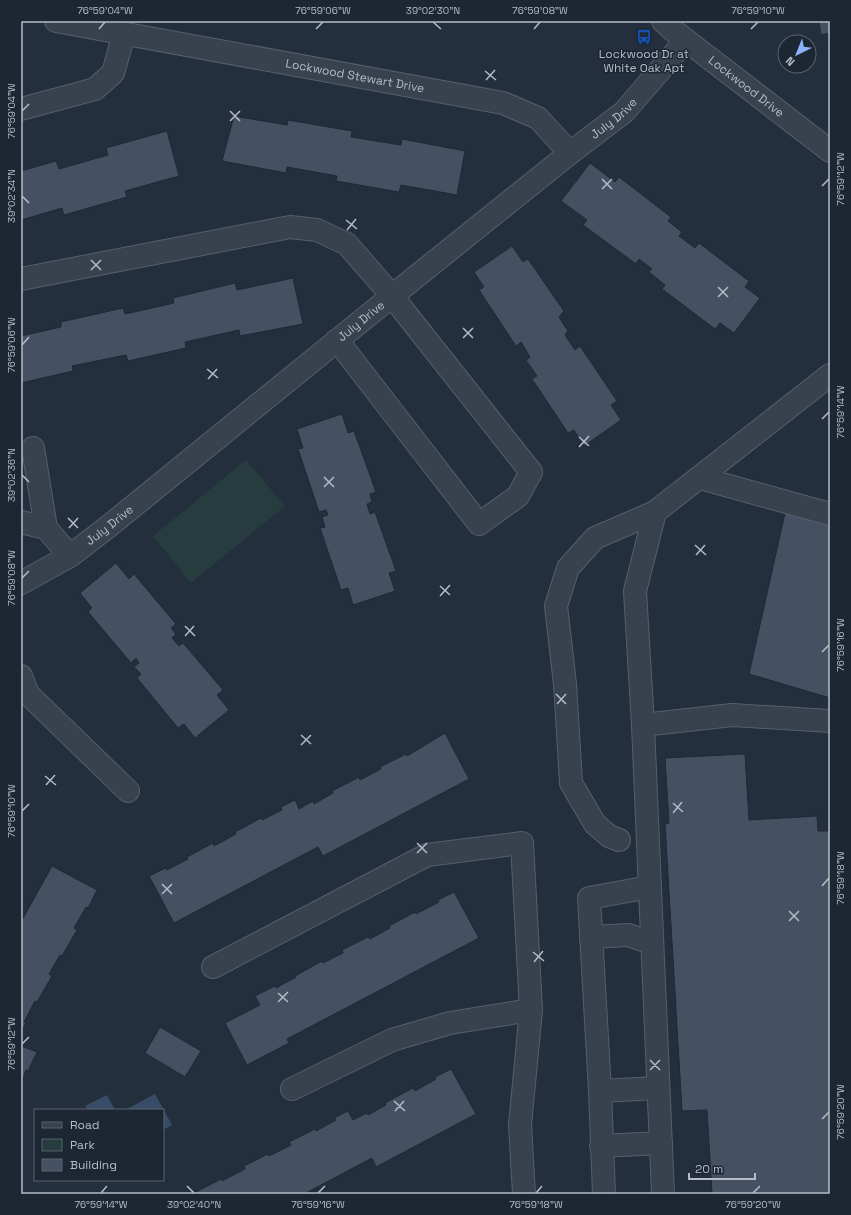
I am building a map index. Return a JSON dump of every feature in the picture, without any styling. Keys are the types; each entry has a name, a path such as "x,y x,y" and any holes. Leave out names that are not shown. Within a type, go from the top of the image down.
{"street":[{"name":"Lockwood Stewart Drive","path":"56,21 503,103 538,118 570,153"},
{"name":"Lockwood Drive","path":"663,21 830,151"},
{"path":"21,109 95,89 113,72 124,34"},
{"name":"July Drive","path":"21,583 70,556 570,153 624,112 686,40"},
{"path":"21,279 290,227 317,230 347,244 392,296 531,472 518,496 479,524 337,340"},
{"path":"619,840 608,836 595,824 571,783 565,684 556,606 568,568 595,538 656,512 830,375"},
{"path":"33,448 46,528 70,556"},
{"path":"700,478 830,514"},
{"path":"656,512 635,591 643,725 663,1194"},
{"path":"21,522 46,528"},
{"path":"21,676 28,694 128,791"},
{"path":"643,725 732,715 830,721"},
{"path":"213,967 427,855 522,843 531,1010 520,1125 524,1194"},
{"path":"604,1194 600,1091 589,898 650,887"},
{"path":"591,937 628,935 652,943"},
{"path":"292,1089 392,1040 450,1023 531,1010"},
{"path":"600,1091 658,1088"},
{"path":"602,1146 661,1143"}],"green space":[{"path":"246,460 285,506 191,583 153,536"}],"water":[{"path":"155,1094 163,1109 127,1109"},
{"path":"107,1095 114,1109 87,1109 85,1106"},
{"path":"164,1110 172,1125 164,1129"}],"building":[{"path":"819,21 830,21 830,33 821,35"},
{"path":"234,116 287,125 288,120 352,131 351,137 401,145 402,139 465,151 457,195 401,185 399,192 336,181 337,176 287,167 286,173 222,161"},
{"path":"167,131 179,176 125,191 127,197 64,215 62,208 21,220 21,171 56,161 59,169 108,155 106,148"},
{"path":"590,163 615,182 619,177 671,217 668,221 682,232 679,236 695,248 699,243 749,281 745,287 760,298 734,333 720,323 715,329 662,289 665,285 649,272 652,269 639,259 636,264 583,225 587,220 561,201"},
{"path":"512,246 523,262 528,259 564,311 559,317 568,331 565,335 575,350 580,346 617,401 611,405 621,420 584,446 574,430 568,433 532,379 537,376 526,360 530,357 521,342 516,346 479,290 484,287 474,272"},
{"path":"293,278 303,324 240,336 239,330 185,342 186,348 128,361 126,355 72,366 73,371 21,383 21,336 61,327 61,322 123,308 125,314 174,303 173,298 235,283 237,290"},
{"path":"342,414 348,433 354,431 376,492 370,494 372,502 367,504 370,514 375,512 396,571 389,573 395,591 353,605 348,588 341,590 320,528 325,527 322,517 328,515 326,510 319,512 298,449 303,448 297,429"},
{"path":"785,513 830,525 830,698 749,674"},
{"path":"116,563 129,579 134,574 176,624 171,628 176,634 172,638 179,646 183,643 223,690 217,695 229,710 195,738 184,724 178,728 137,678 141,674 134,667 139,663 136,658 131,663 88,612 92,608 80,593"},
{"path":"445,733 469,779 323,856 318,847 174,923 149,876 166,868 167,870 213,843 214,846 236,834 235,832 261,818 262,820 282,810 281,807 295,800 299,809 313,801 314,804 333,793 332,791 359,777 360,780 381,769 380,767 406,754 407,756"},
{"path":"745,754 749,820 817,816 818,831 830,831 830,1194 712,1194 707,1110 682,1111 665,824 669,823 665,758"},
{"path":"52,866 97,890 88,908 86,907 74,928 77,930 62,956 60,955 49,974 52,976 37,1002 35,1001 24,1022 26,1023 21,1032 21,922"},
{"path":"454,892 479,938 287,1039 289,1043 247,1065 225,1023 260,1005 255,996 275,986 276,988 322,961 323,963 343,953 342,950 368,937 370,939 390,928 389,926 415,912 416,914 439,902 438,900"},
{"path":"160,1027 201,1051 185,1077 145,1053"},
{"path":"21,1046 37,1052 28,1071 26,1070 21,1084"},
{"path":"451,1069 476,1114 376,1167 372,1158 304,1194 192,1194 245,1169 244,1166 268,1154 269,1156 291,1145 289,1142 315,1129 316,1131 336,1120 334,1118 348,1111 353,1120 367,1113 368,1115 386,1105 385,1103 413,1088 415,1091 436,1079 435,1077"}],"place":[{"name":"Lockwood Dr at White Oak Apt","path":"644,37"}]}
